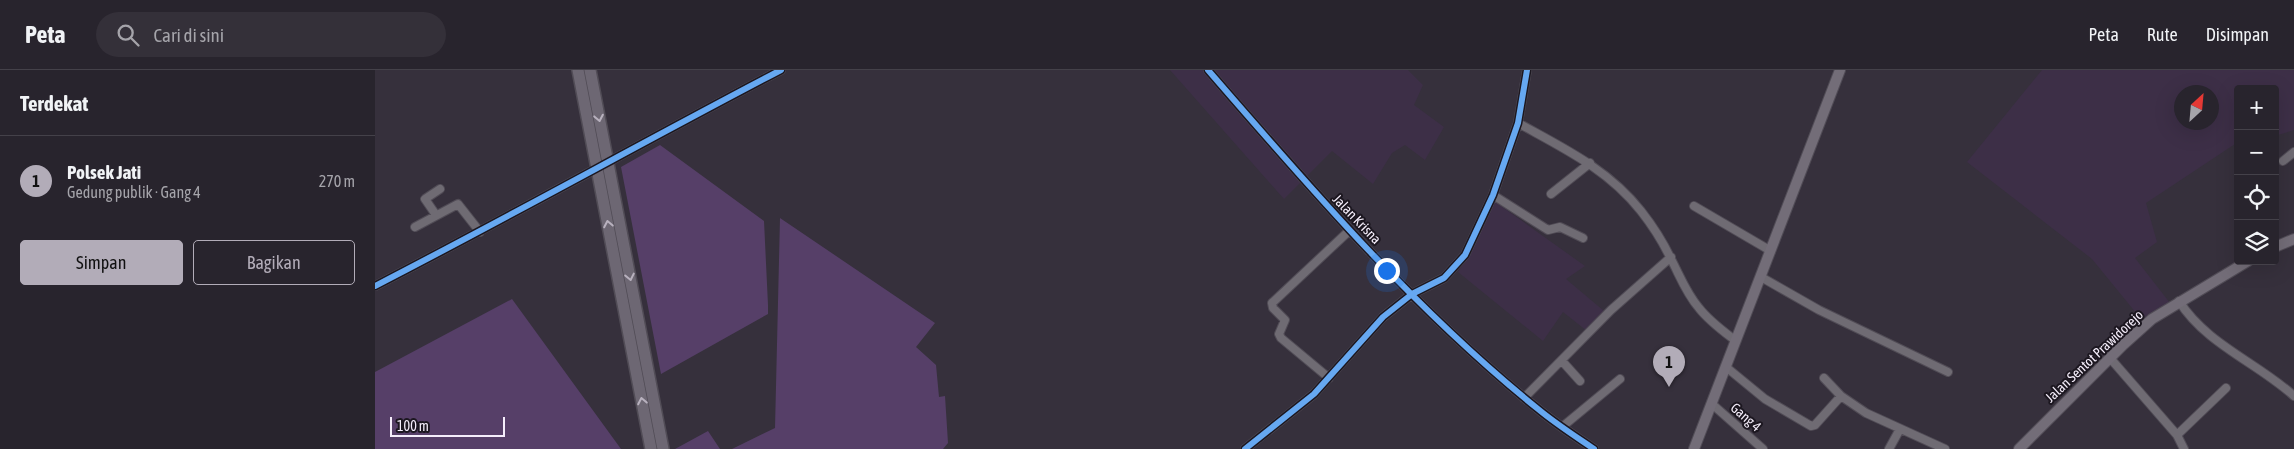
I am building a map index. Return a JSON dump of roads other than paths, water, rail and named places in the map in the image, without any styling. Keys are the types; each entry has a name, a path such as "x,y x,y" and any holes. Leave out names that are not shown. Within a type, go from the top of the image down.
{"main road":[{"path":"578,70 651,449"},
{"path":"590,70 663,449"},
{"path":"1694,449 1840,70"},
{"path":"2279,246 2294,240"},
{"name":"Jalan Sentot Prawidorejo","path":"2019,449 2110,358 2153,319 2179,301 2241,265"}],"street":[{"path":"375,286 480,232 608,161 781,70"},
{"name":"Jalan Krisna","path":"1208,70 1350,230 1412,294 1475,355 1524,398 1594,449"},
{"path":"1245,449 1307,401 1377,323 1412,294 1444,278 1460,262 1476,235 1493,195 1518,123 1527,72 1518,70"},
{"path":"1518,123 1590,163 1620,187 1636,205 1671,257 1685,288 1700,310 1720,330 1736,341"},
{"path":"2283,161 2294,152"},
{"path":"1551,194 1590,163"},
{"path":"436,215 425,199 440,189"},
{"path":"1493,195 1550,231 1560,227 1583,238"},
{"path":"415,227 458,204 480,232"},
{"path":"1693,206 1771,251"},
{"path":"1329,378 1281,338 1279,334 1285,320 1273,308 1272,303 1350,230"},
{"path":"1524,398 1611,310 1671,257"},
{"path":"1761,277 1819,310 1948,372"},
{"path":"2179,301 2188,315 2213,338 2282,385 2294,396"},
{"path":"2110,358 2177,435 2184,449"},
{"path":"1562,361 1580,381"},
{"path":"1726,367 1765,399 1812,426 1841,396"},
{"path":"1823,378 1841,396 1867,414 1945,449"},
{"path":"1562,427 1620,380"},
{"path":"2177,435 2226,388"},
{"name":"Gang 4","path":"1711,404 1763,449"},
{"path":"1889,449 1900,429"}],"place":[{"name":"Polsek Jati","path":"1669,387"}]}
